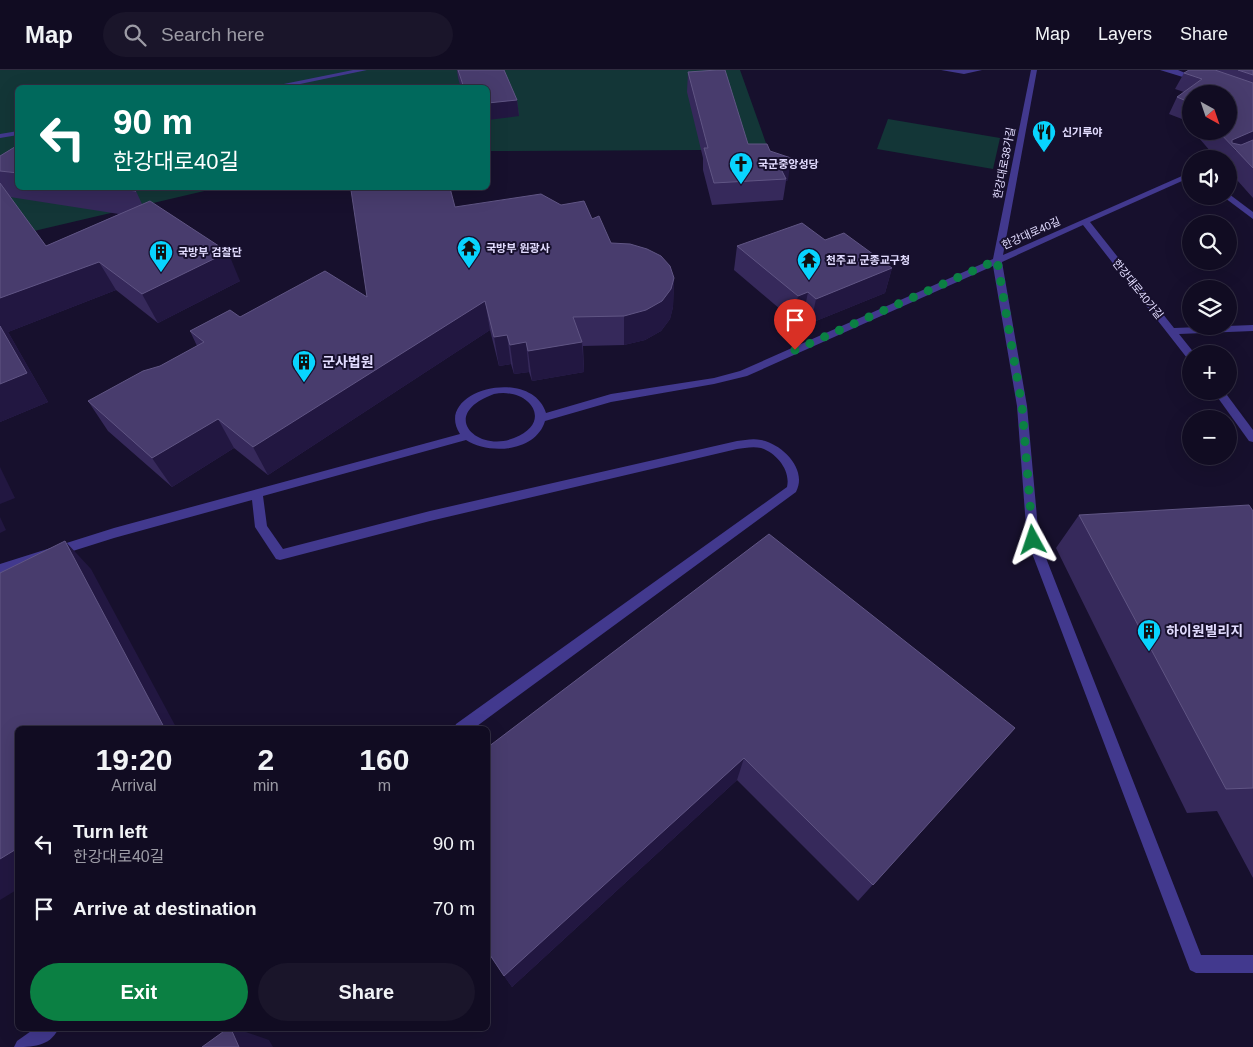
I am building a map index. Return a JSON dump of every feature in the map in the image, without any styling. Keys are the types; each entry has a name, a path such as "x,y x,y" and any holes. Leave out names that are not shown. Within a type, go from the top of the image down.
{"street":[{"path":"283,85 364,70"},
{"path":"944,70 964,72 979,70"},
{"name":"한강대로38가길","path":"997,260 1034,70"},
{"path":"1163,70 1178,71 1206,82"},
{"path":"0,136 15,134"},
{"name":"한강대로40길","path":"541,418 612,398 714,381 743,374 1182,178"},
{"path":"1237,203 1253,216"},
{"name":"한강대로40가길","path":"1085,222 1183,345"},
{"path":"997,260 1022,406 1033,540 1196,964 1253,964"},
{"path":"1172,331 1253,328"},
{"path":"511,390 523,392 533,398 540,406 541,418 540,424 533,433 523,440 497,446 484,444 468,436 460,424 460,415 464,406 473,399 484,393 511,390"},
{"path":"1225,400 1253,438"},
{"path":"0,569 76,544 468,436"},
{"path":"257,493 261,527 280,555 430,516 738,445 761,444 776,453 789,466 794,473 796,482 792,489 465,726"},
{"path":"23,1047 46,1031"}],"green space":[{"path":"0,70 740,70 767,146 702,150 490,151 490,85 15,85 15,190 208,190 0,239"},
{"path":"888,119 1000,138 993,169 877,149"}],"building":[{"path":"458,70 504,70 517,100 490,103 490,85 463,85"},
{"path":"725,70 748,144 767,144 770,151 791,158 780,167 786,179 714,183 704,148 708,148 688,72"},
{"path":"1189,70 1215,70 1253,83 1253,131 1238,137 1238,85 1194,85 1202,79 1184,73"},
{"path":"1238,70 1253,70 1253,75"},
{"path":"1227,140 1232,140 1232,143 1241,145 1253,140 1253,168 1237,150"},
{"path":"15,147 15,173 0,171 0,156"},
{"path":"0,183 46,246 150,201 228,252 142,294 99,262 0,298"},
{"path":"351,190 451,190 455,207 541,194 561,205 584,201 592,219 599,216 611,243 630,244 661,256 670,266 674,278 671,289 662,301 646,310 624,316 573,317 582,342 528,351 526,342 510,345 507,335 494,337 485,301 253,447 218,419 152,458 88,401 143,371 160,366 204,342 190,331 230,310 240,317 325,271 367,297"},
{"path":"802,223 825,240 844,233 892,268 816,299 808,292 798,296 737,246"},
{"path":"0,326 27,373 0,384"},
{"path":"1249,505 1253,511 1253,788 1226,789 1079,515"},
{"path":"769,534 1015,728 873,885 744,758 504,976 490,955 490,745"},
{"path":"65,541 163,726 15,726 15,850 0,859 0,573"},
{"path":"224,1031 232,1031 239,1047 202,1047"}],"place":[{"name":"신기루야","path":"1044,153"},
{"name":"국군중앙성당","path":"741,185"},
{"name":"국방부 원광사","path":"469,269"},
{"name":"국방부 검찰단","path":"161,273"},
{"name":"천주교 군종교구청","path":"809,281"},
{"name":"군사법원","path":"304,383"},
{"name":"하이원빌리지","path":"1149,652"}],"route":[{"path":"795,350 997,260 1022,406 1033,540"}]}
